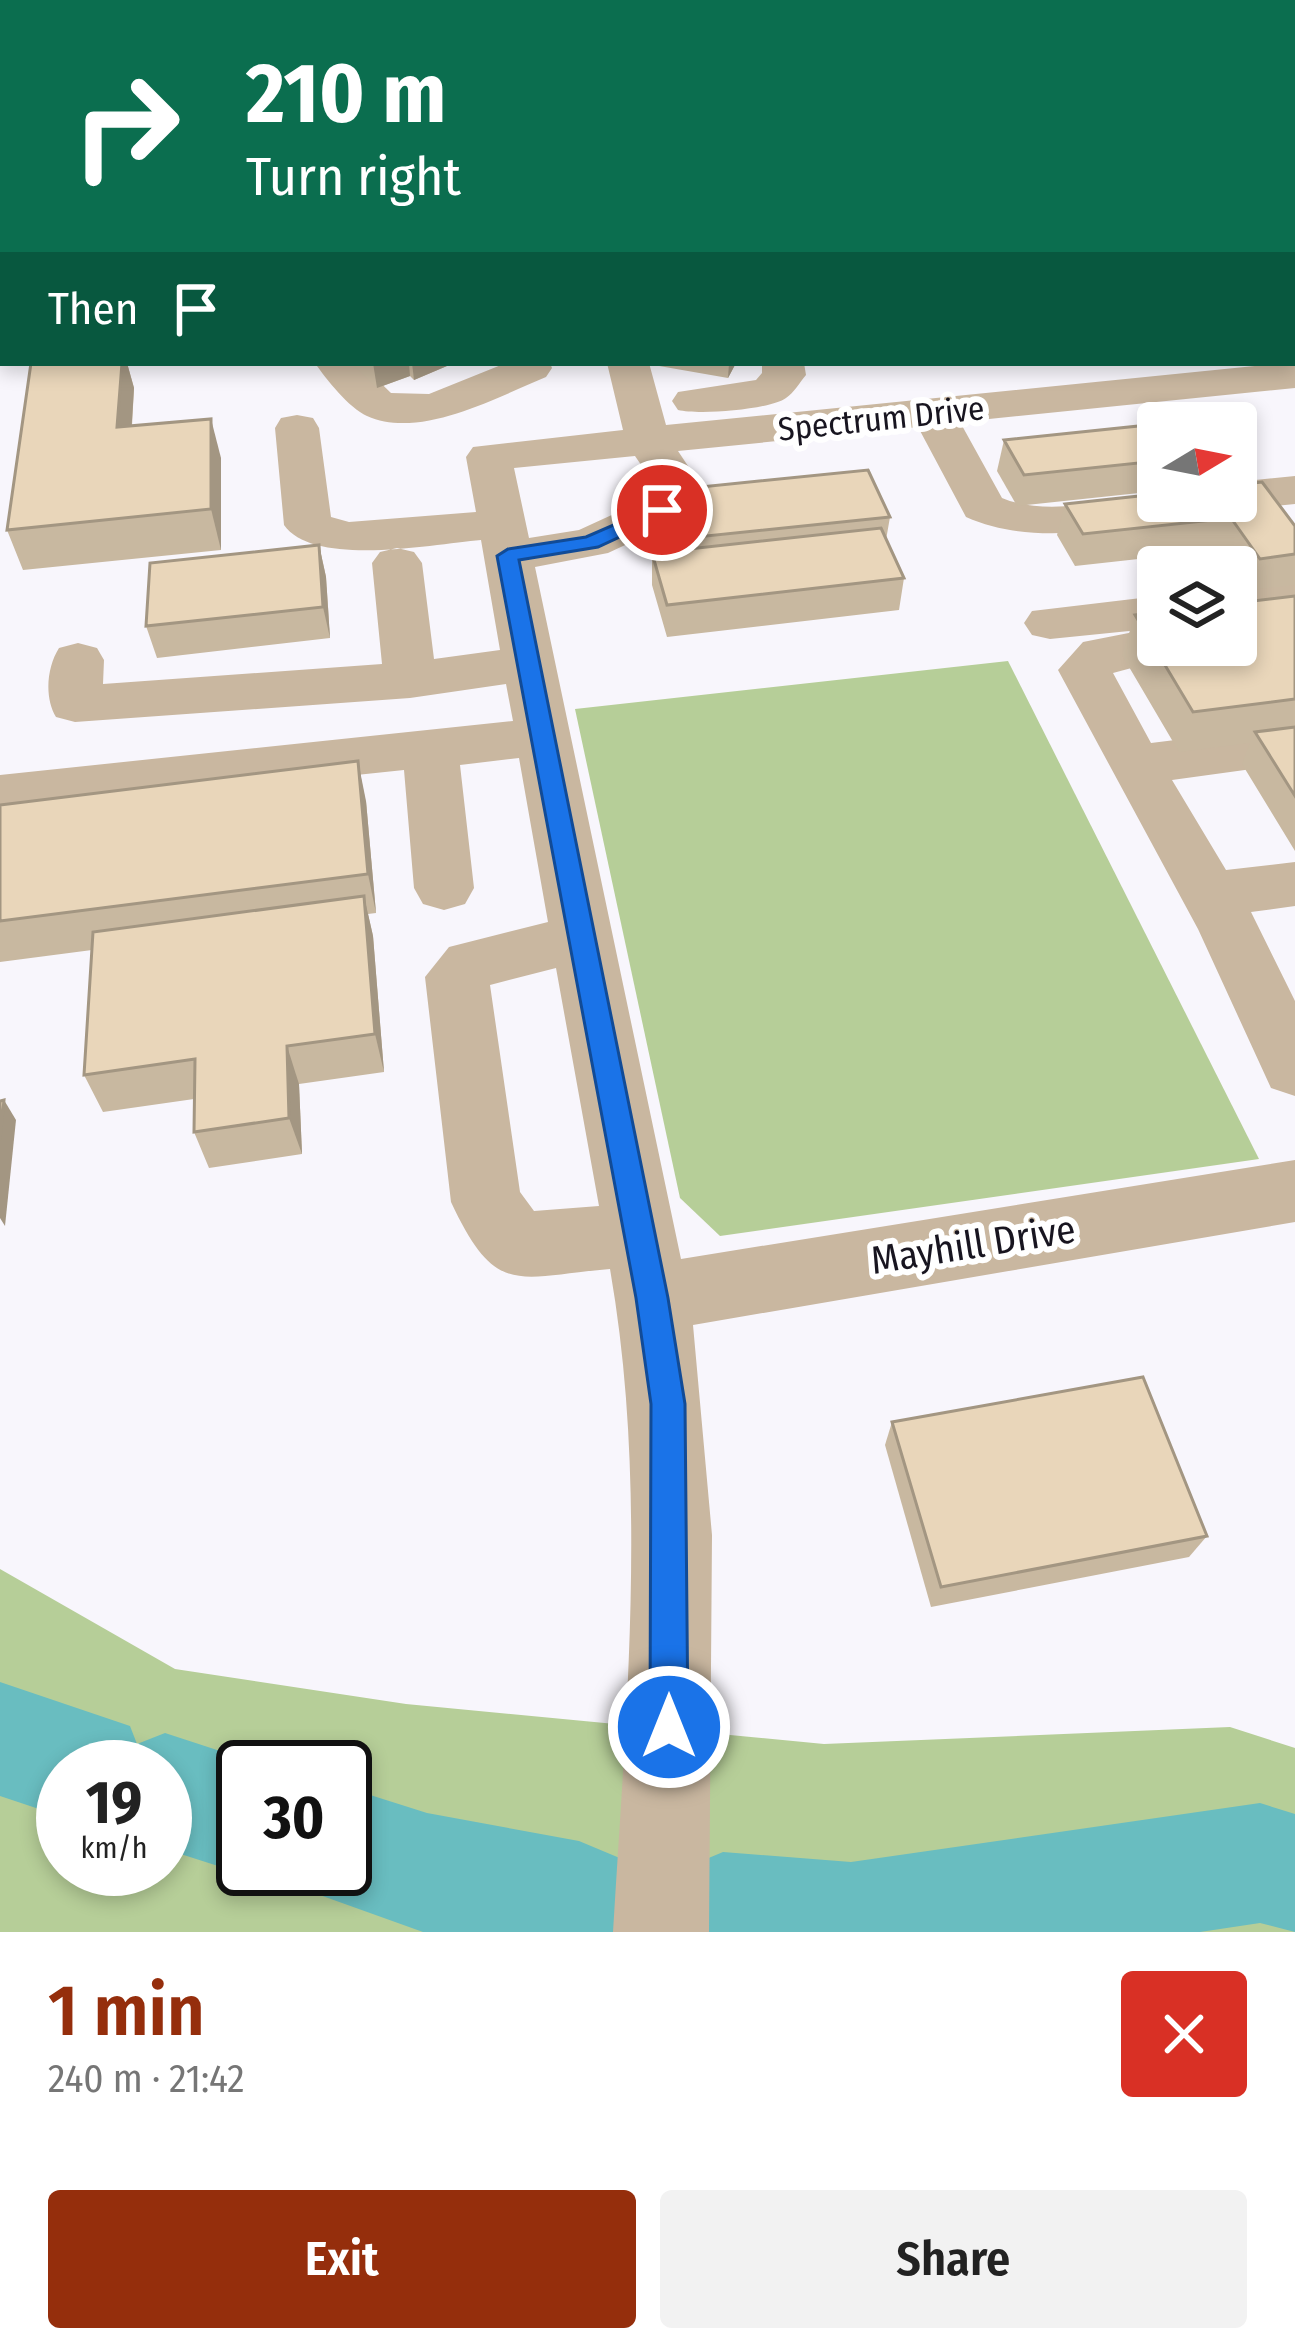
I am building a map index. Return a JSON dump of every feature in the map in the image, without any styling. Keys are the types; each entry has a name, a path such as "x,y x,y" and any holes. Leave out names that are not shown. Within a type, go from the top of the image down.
{"street":[{"path":"339,366 380,406 435,406 530,366"},
{"path":"297,428 308,525 346,537 591,543 662,510 670,476 638,403 769,391 784,375 782,366"},
{"path":"1023,366 1046,402"},
{"name":"Spectrum Drive","path":"489,457 638,403 933,413 1288,387"},
{"path":"435,406 489,457 646,1266 668,1404 671,1513 661,1932"},
{"path":"933,413 983,507 997,517 1057,517 1137,508"},
{"path":"1257,494 1295,490"},
{"path":"397,563 410,680"},
{"path":"1257,601 1295,596"},
{"path":"1050,623 1137,613"},
{"path":"1257,634 1295,630"},
{"path":"1137,648 1102,655 1085,670 1210,895 1292,1058"},
{"path":"78,660 75,704 410,680 529,663"},
{"path":"15,790 543,736"},
{"path":"1136,765 1295,744"},
{"path":"430,748 444,888"},
{"path":"1210,895 1295,884"},
{"name":"Mayhill Drive","path":"582,938 471,964 458,977 486,1202 516,1245 646,1266 1295,1191"}],"green space":[{"path":"1008,661 1259,1159 720,1236 680,1198 575,709"},
{"path":"0,1569 175,1669 406,1704 824,1744 1230,1727 1295,1748 1295,1932 0,1932"}],"building":[{"path":"31,366 122,366 117,427 211,419 211,509 7,530"},
{"path":"1137,426 1137,463 1024,475 1004,440"},
{"path":"868,470 890,517 697,537 681,489"},
{"path":"1262,482 1295,526 1295,554 1260,559 1257,546 1251,546 1234,522 1257,522 1257,483"},
{"path":"1137,496 1137,522 1194,522 1083,534 1065,504"},
{"path":"881,528 904,578 667,605 652,553"},
{"path":"319,545 323,607 146,626 150,563"},
{"path":"1295,596 1295,699 1193,712 1165,666 1257,666 1257,601"},
{"path":"1295,727 1295,796 1255,732"},
{"path":"358,761 368,874 0,921 0,805"},
{"path":"364,896 375,1034 287,1046 289,1118 194,1132 195,1059 84,1075 93,932"},
{"path":"1143,1377 1207,1536 941,1587 892,1422"}],"waterway":[{"path":"0,1739 36,1750"},
{"path":"192,1799 216,1807"},
{"path":"372,1856 427,1873 579,1902"},
{"path":"723,1913 851,1923 1260,1863 1295,1874"}],"route":[{"path":"662,510 591,543 508,556 652,1298 668,1404 669,1727"}]}
